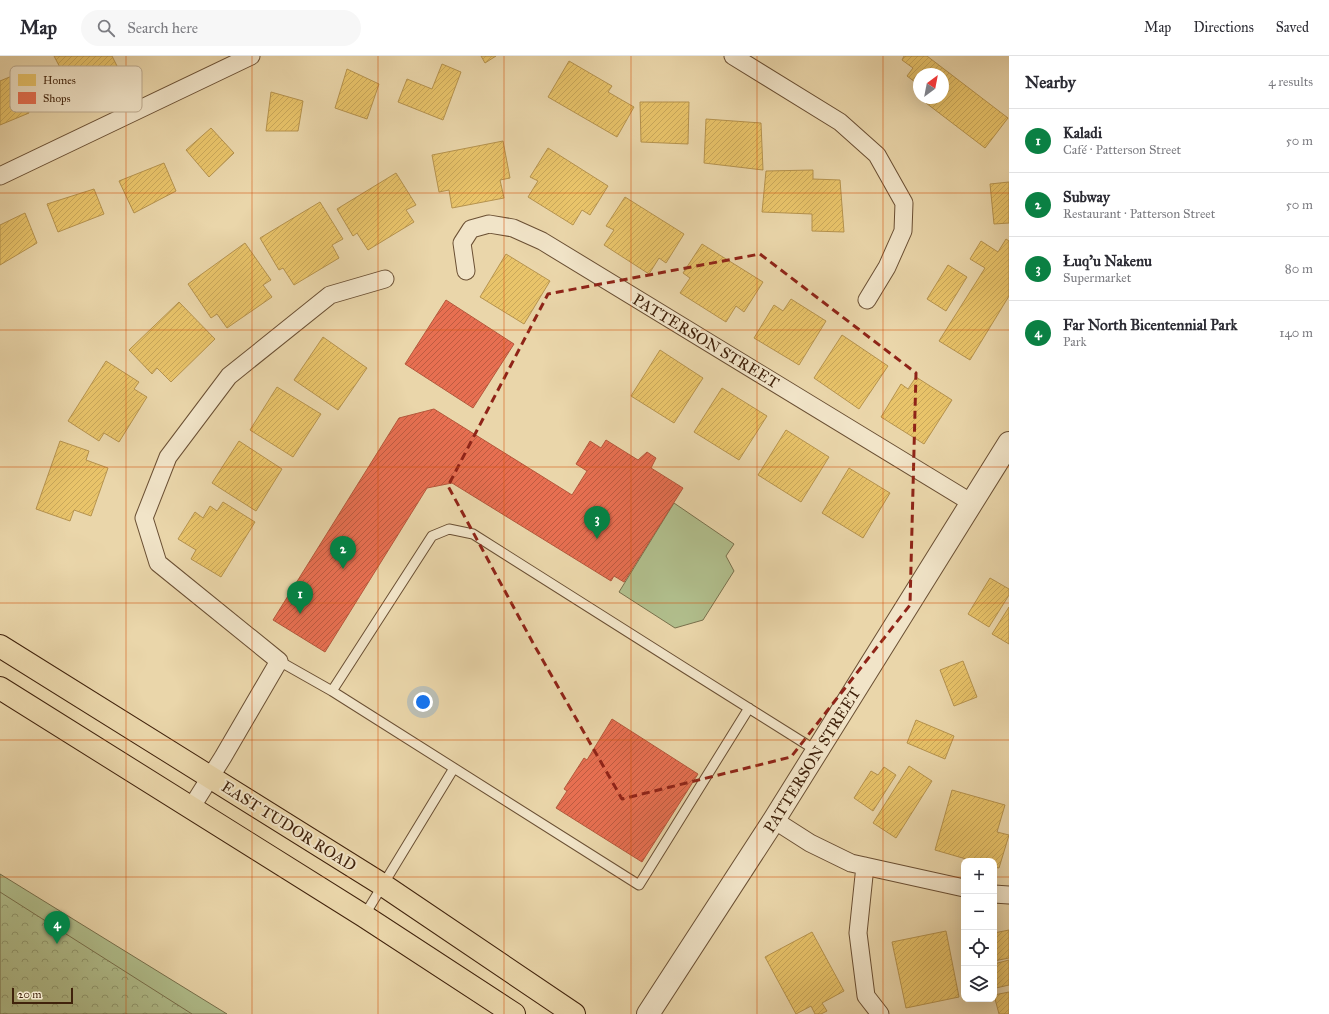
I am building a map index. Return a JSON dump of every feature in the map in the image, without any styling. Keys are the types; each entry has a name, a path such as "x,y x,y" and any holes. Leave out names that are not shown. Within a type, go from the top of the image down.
{"main road":[{"name":"EAST TUDOR ROAD","path":"0,646 383,885 574,1014"},
{"path":"0,688 364,916 514,1014"}],"street":[{"path":"142,108 251,56"},
{"path":"733,56 840,122 877,155 904,204 903,231 887,267 867,300"},
{"path":"0,176 134,112"},
{"name":"PATTERSON STREET","path":"466,271 462,243 471,229 489,224 513,228 542,241 972,503"},
{"path":"191,808 280,661 158,563 144,518 168,457 229,376 330,295 384,279"},
{"name":"PATTERSON STREET","path":"648,1014 818,751 1009,443"},
{"path":"774,820 810,843 851,863 961,887"},
{"path":"865,866 858,933 866,996 880,1014"},
{"path":"997,894 1009,896"}],"lane":[{"path":"332,691 432,536 449,529 473,534 818,751"},
{"path":"280,661 332,691 639,884 749,708"},
{"path":"364,916 454,768"}],"highlighted area":[{"path":"760,254 916,373 910,605 791,757 622,799 533,643 448,486 548,294"}],"green space":[{"path":"674,503 734,544 726,556 734,571 703,620 675,628 619,592"},
{"path":"0,874 227,1014 0,1014"},
{"path":"0,892 192,1014 0,1014"}],"building: Homes":[{"path":"54,56 112,56 117,66 59,66"},
{"path":"481,56 496,56 485,63"},
{"path":"904,56 927,56 943,68 913,68 902,60"},
{"path":"569,61 612,86 608,92 634,107 617,137 548,97"},
{"path":"442,64 461,72 443,120 398,102 407,79 432,89"},
{"path":"913,68 913,80 907,76"},
{"path":"347,69 379,84 367,119 335,108"},
{"path":"949,73 1008,118 985,148 927,104 949,104"},
{"path":"10,77 10,112 29,113 0,125 0,81"},
{"path":"271,92 303,101 298,131 266,131"},
{"path":"640,102 689,102 688,144 641,142"},
{"path":"706,119 761,123 763,170 704,163"},
{"path":"211,128 234,153 209,177 186,150"},
{"path":"503,141 510,178 500,180 504,198 452,208 449,190 439,192 432,155"},
{"path":"548,148 608,186 590,215 582,210 573,225 528,197 538,181 530,177"},
{"path":"164,163 176,191 134,213 119,181"},
{"path":"813,170 813,179 840,180 844,232 812,231 812,214 762,212 766,171"},
{"path":"396,173 416,205 406,210 414,222 368,250 357,233 353,236 337,209"},
{"path":"1009,182 1009,223 994,224 990,184"},
{"path":"94,189 104,214 58,232 47,204"},
{"path":"625,197 684,234 666,263 659,258 649,274 604,245 614,230 606,226"},
{"path":"320,202 343,239 332,245 339,258 294,285 283,268 279,270 260,238"},
{"path":"25,213 37,243 0,265 0,225"},
{"path":"1006,239 1009,241 1009,296 970,360 939,341 985,268 970,259 981,241 998,252"},
{"path":"245,243 271,280 263,285 272,297 227,328 217,314 211,318 188,284"},
{"path":"702,244 763,282 744,312 736,306 726,322 680,293 690,278 683,273"},
{"path":"506,254 550,281 524,324 480,297"},
{"path":"948,265 967,277 946,311 927,299"},
{"path":"791,299 826,321 799,365 754,338 774,305 783,311"},
{"path":"179,302 215,339 171,382 157,368 152,374 129,350"},
{"path":"842,335 888,366 859,409 814,378"},
{"path":"323,337 367,368 338,410 294,380"},
{"path":"660,350 703,378 674,423 631,396"},
{"path":"106,361 139,382 134,389 147,397 119,442 104,433 99,441 68,421"},
{"path":"916,377 952,400 924,444 881,417 901,384 908,389"},
{"path":"277,387 321,414 293,457 250,430"},
{"path":"722,388 767,416 739,460 694,432"},
{"path":"786,430 829,457 801,502 758,475"},
{"path":"60,441 89,451 86,460 108,468 91,516 74,510 70,521 36,509"},
{"path":"239,441 282,469 256,511 212,483"},
{"path":"849,468 890,493 863,538 822,513"},
{"path":"223,502 255,522 221,577 191,559 196,550 178,539 195,512 203,518 210,506 217,511"},
{"path":"990,578 1009,589 1009,595 989,627 968,614"},
{"path":"1009,607 1009,644 992,634"},
{"path":"963,661 977,697 954,706 940,670"},
{"path":"916,720 954,736 945,759 907,743"},
{"path":"909,766 932,781 896,838 873,823"},
{"path":"884,767 896,775 873,811 854,798 871,771 878,775"},
{"path":"952,790 1005,805 997,832 1009,835 999,868 997,868 997,858 963,858 935,850"},
{"path":"1009,930 1009,958 997,960 997,932"},
{"path":"946,931 959,997 906,1008 892,942"},
{"path":"812,932 844,991 822,1003 827,1011 821,1014 815,1014 811,1006 796,1014 765,957"},
{"path":"1009,960 1009,985 997,988 997,963"},
{"path":"1009,992 1009,1014 999,1014 996,1002 997,994"}],"building: Shops":[{"path":"446,300 514,344 473,408 405,364"},
{"path":"434,409 572,495 587,471 576,464 590,441 601,448 606,440 638,460 647,452 656,458 651,468 683,488 624,582 614,576 611,581 452,483 427,488 325,652 273,620 399,418"},
{"path":"612,719 698,774 642,862 556,808 567,791 564,789 584,758 587,760"}],"place":[{"name":"Łuq’u Nakenu","path":"597,539"},
{"name":"Subway","path":"343,569"},
{"name":"Kaladi","path":"300,614"},
{"name":"Far North Bicentennial Park","path":"57,944"}]}
